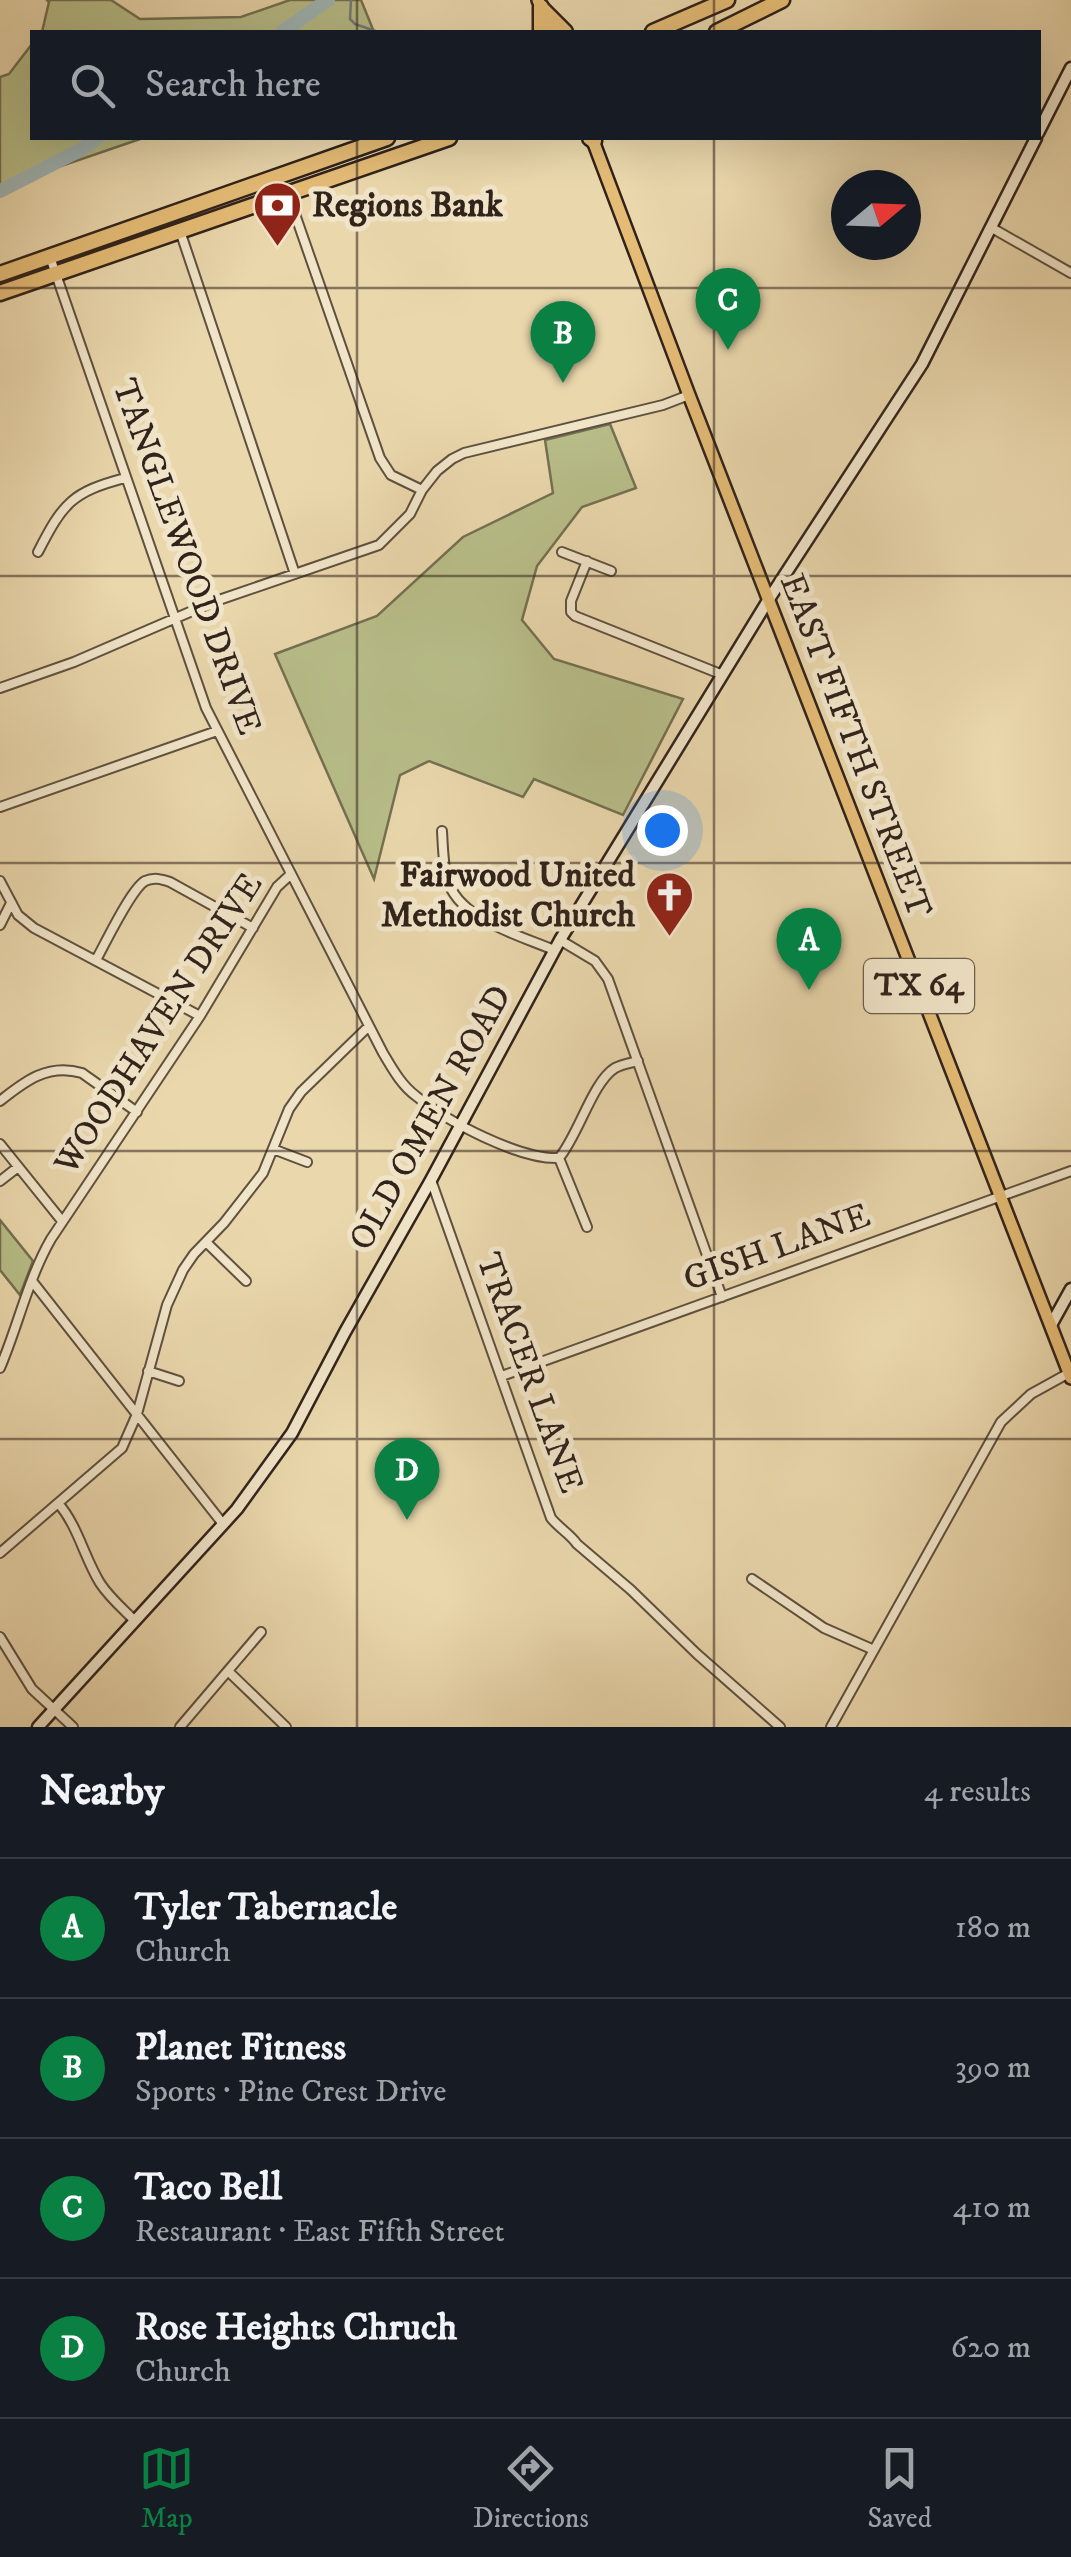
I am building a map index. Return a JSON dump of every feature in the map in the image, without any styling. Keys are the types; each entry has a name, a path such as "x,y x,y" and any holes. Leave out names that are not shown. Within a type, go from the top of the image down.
{"highway":[{"path":"658,30 727,0"},
{"path":"721,30 782,0"},
{"path":"540,5 541,30"},
{"path":"540,5 564,30"},
{"path":"0,274 381,140"},
{"path":"0,293 443,140"},
{"path":"288,194 286,183 316,171 320,162"}],"main road":[{"path":"540,5 550,30"},
{"name":"EAST FIFTH STREET","path":"593,140 1070,1375"}],"street":[{"name":"OLD OMEN ROAD","path":"1041,130 1071,68"},
{"name":"OLD OMEN ROAD","path":"38,1727 223,1524 292,1433 557,945 769,599 922,364 1036,140"},
{"path":"288,194 380,458 391,475 422,490"},
{"path":"992,228 1071,273"},
{"path":"180,232 295,574"},
{"name":"TANGLEWOOD DRIVE","path":"50,256 202,698 397,1076 414,1096 458,1125 541,1158 559,1158"},
{"path":"0,688 74,662 174,617 379,545 410,514 422,490 441,467 470,451 690,395"},
{"path":"38,552 56,518 78,495 125,478"},
{"path":"562,552 611,570"},
{"path":"587,562 571,601 575,616 724,674"},
{"path":"0,807 217,731"},
{"path":"442,831 446,876 464,908 595,961 602,968 722,1297"},
{"name":"WOODHAVEN DRIVE","path":"0,1367 38,1264 62,1221 200,1016 277,887 291,874"},
{"path":"96,960 134,892 147,880 156,878 253,928"},
{"path":"0,881 18,915 34,928 200,1016"},
{"path":"0,924 11,904"},
{"path":"0,1553 122,1448 174,1287 183,1270 263,1173 300,1092 369,1026"},
{"path":"587,1227 559,1158 605,1076 638,1060"},
{"path":"0,1101 36,1074 72,1070 137,1112"},
{"path":"0,1144 62,1221"},
{"path":"273,1149 308,1162"},
{"path":"0,1182 18,1167"},
{"name":"GISH LANE","path":"502,1376 1071,1171"},
{"name":"TRACER LANE","path":"431,1180 551,1518 780,1727"},
{"path":"206,1242 246,1281"},
{"path":"32,1281 223,1524"},
{"path":"1051,1325 1071,1289"},
{"path":"148,1371 179,1381"},
{"path":"831,1727 1001,1422 1031,1394 1070,1375"},
{"path":"58,1502 100,1583 134,1620"},
{"path":"752,1579 824,1628 874,1650"},
{"path":"180,1727 261,1632"},
{"path":"0,1637 32,1689 73,1727"},
{"path":"229,1672 286,1727"}],"green space":[{"path":"111,0 140,19 241,17 290,0 361,0 373,30 42,30 49,2"},
{"path":"30,47 30,140 137,140 0,187 0,77 9,74"},
{"path":"610,424 636,488 582,507 537,566 522,620 554,659 683,699 623,815 534,779 523,797 429,761 400,775 374,879 275,654 377,616 463,537 553,493 545,440"},
{"path":"0,1220 33,1261 20,1295 0,1270"}],"waterway":[{"path":"285,30 328,0"},
{"path":"351,0 350,19 372,30"},
{"path":"0,191 94,140"}],"place":[{"name":"Regions Bank","path":"277,248"},
{"name":"Taco Bell","path":"728,350"},
{"name":"Planet Fitness","path":"563,383"},
{"name":"Fairwood United Methodist Church","path":"670,938"},
{"name":"Tyler Tabernacle","path":"809,990"},
{"name":"Rose Heights Chruch","path":"407,1520"}]}
